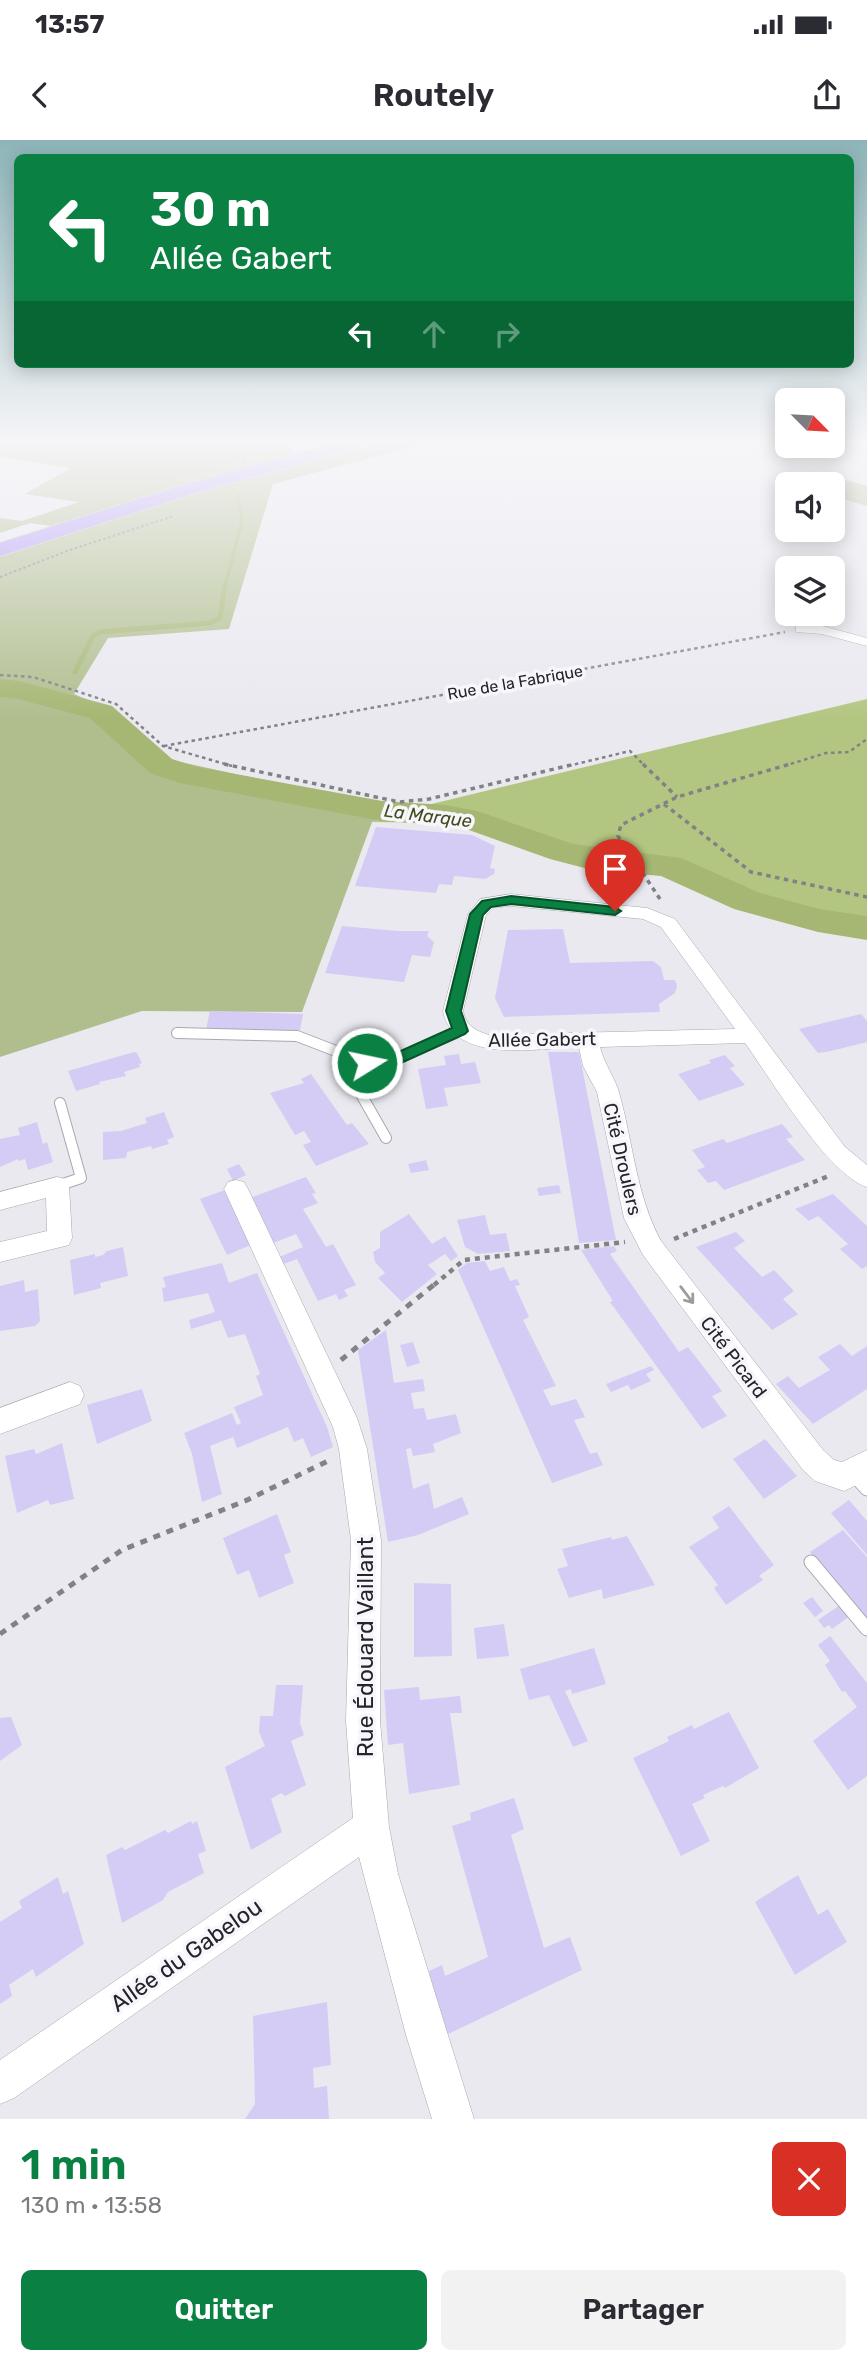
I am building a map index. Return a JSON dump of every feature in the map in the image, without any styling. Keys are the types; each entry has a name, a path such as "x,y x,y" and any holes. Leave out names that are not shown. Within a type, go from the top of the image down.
{"highway":[{"path":"0,550 45,535"}],"street":[{"path":"801,629 822,630 867,642"},
{"name":"Allée Gabert","path":"750,1036 489,1042 470,1037 460,1031 453,1011 477,914 481,907 496,900 511,900 647,914 668,923 837,1153 859,1172"},
{"name":"Cité Droulers","path":"587,1038 594,1066 608,1092 636,1218 649,1244"},
{"path":"0,1200 57,1186 60,1238 0,1252"},
{"name":"Rue Édouard Vaillant","path":"236,1189 347,1427 353,1449 366,1540 363,1721 371,1827 383,1887 419,2015 453,2119"},
{"name":"Cité Picard","path":"649,1244 793,1435 853,1475"},
{"path":"0,1421 70,1395"},
{"name":"Allée du Gabelou","path":"0,2084 371,1827"}],"lane":[{"path":"615,911 616,887"},
{"path":"177,1033 297,1036 367,1063 385,1065 460,1031"},
{"path":"367,1063 358,1089 386,1138"},
{"path":"57,1186 81,1178 60,1103"},
{"path":"811,1562 867,1629"}],"path":[{"path":"0,577 114,535"},
{"name":"Rue de la Fabrique","path":"163,746 801,629"},
{"path":"0,675 33,677 116,704 163,746 209,761 399,802 429,799 630,751 677,797"},
{"path":"646,875 618,836 621,825 677,797 726,785 827,753 849,752 867,739"},
{"path":"664,804 751,872 867,897"},
{"path":"323,1374 464,1259 649,1244 859,1172"},
{"path":"0,1634 122,1550 245,1501 353,1449"}],"green space":[{"path":"65,535 257,535 229,629 108,638 74,694 113,711 162,758 337,796 415,808 372,822 302,1012 142,1011 0,1057 0,557"},
{"path":"867,699 867,933 762,913 701,884 663,871 545,854 456,823 372,822 415,808"}],"building":[{"path":"376,827 472,835 495,846 490,868 495,869 494,874 485,879 454,876 452,885 439,884 436,893 355,886"},
{"path":"342,926 429,931 427,936 434,942 430,957 412,955 404,982 325,973"},
{"path":"563,929 570,963 653,961 661,967 664,980 675,980 675,993 659,1004 660,1012 504,1017 495,998 508,930"},
{"path":"210,1011 303,1014 300,1030 206,1029"},
{"path":"861,1014 867,1021 867,1042 831,1051 818,1053 799,1029"},
{"path":"134,1052 142,1063 139,1064 140,1067 124,1072 126,1076 76,1091 68,1071"},
{"path":"548,1052 579,1052 616,1240 579,1243"},
{"path":"459,1054 461,1064 475,1062 481,1083 444,1088 448,1106 426,1109 418,1069 446,1065 444,1056"},
{"path":"725,1055 735,1066 730,1068 745,1085 699,1101 678,1074 711,1063 709,1060"},
{"path":"311,1074 347,1125 352,1123 369,1144 316,1166 303,1145 311,1142 304,1131 295,1135 270,1093 304,1083 301,1079"},
{"path":"164,1112 174,1137 167,1140 169,1144 127,1152 126,1158 103,1160 103,1132 121,1131 147,1123 145,1118"},
{"path":"37,1122 43,1144 47,1142 53,1162 28,1170 25,1159 18,1159 0,1167 0,1139 20,1135 18,1128"},
{"path":"782,1124 793,1137 786,1139 805,1160 724,1190 716,1181 708,1183 697,1170 705,1167 692,1150 723,1139 727,1143"},
{"path":"426,1160 429,1170 411,1173 408,1164"},
{"path":"239,1164 246,1175 233,1181 227,1169"},
{"path":"306,1177 316,1193 312,1194 318,1203 303,1209 326,1247 333,1244 356,1285 344,1290 348,1296 339,1300 336,1294 318,1301 297,1259 281,1265 277,1258 303,1247 296,1234 271,1244 247,1199"},
{"path":"559,1185 561,1193 539,1196 537,1188"},
{"path":"225,1190 253,1244 227,1255 200,1199"},
{"path":"833,1194 867,1226 867,1266 862,1269 840,1249 848,1244 818,1216 809,1221 795,1209"},
{"path":"409,1214 432,1244 445,1236 458,1256 451,1261 445,1254 428,1265 437,1274 402,1302 378,1278 385,1273 375,1262 373,1252 380,1248 380,1232"},
{"path":"485,1215 490,1235 506,1233 510,1251 478,1254 465,1247 457,1220"},
{"path":"736,1232 745,1241 734,1248 762,1277 774,1270 794,1291 783,1299 798,1314 772,1330 696,1247"},
{"path":"614,1246 617,1251 610,1254 679,1352 688,1347 722,1391 712,1396 727,1416 702,1429 610,1302 613,1301 581,1250"},
{"path":"123,1247 128,1276 100,1283 101,1288 74,1295 70,1260 95,1254 95,1257"},
{"path":"485,1261 490,1271 504,1267 510,1281 517,1279 520,1285 515,1286 529,1317 523,1320 556,1386 543,1390 551,1406 576,1399 585,1417 574,1420 590,1454 597,1452 603,1465 552,1483 458,1270 467,1263"},
{"path":"222,1263 229,1283 257,1273 327,1427 333,1447 311,1457 303,1438 294,1442 288,1427 237,1448 233,1437 210,1446 222,1494 202,1502 192,1454 184,1433 232,1413 237,1425 241,1423 234,1407 263,1395 256,1376 260,1374 245,1334 228,1338 221,1320 191,1329 189,1320 215,1312 208,1293 164,1302 162,1288 166,1287 163,1277"},
{"path":"24,1280 25,1292 38,1289 40,1321 35,1326 0,1331 0,1286"},
{"path":"386,1330 394,1383 423,1379 425,1391 411,1393 414,1409 424,1408 427,1420 456,1414 461,1433 433,1444 435,1452 413,1456 411,1448 406,1449 413,1489 429,1483 434,1509 462,1497 469,1514 418,1535 388,1542 358,1350"},
{"path":"413,1342 420,1363 407,1367 400,1345"},
{"path":"840,1344 852,1356 867,1346 867,1389 813,1424 776,1384 788,1376 799,1388 830,1370 818,1357"},
{"path":"651,1366 654,1370 646,1374 651,1381 631,1390 628,1385 611,1392 606,1384"},
{"path":"142,1389 152,1421 97,1444 87,1405"},
{"path":"765,1439 797,1476 764,1499 733,1459"},
{"path":"62,1443 74,1499 50,1505 48,1500 17,1513 5,1456 34,1449 36,1454"},
{"path":"849,1500 867,1521 867,1555 831,1513"},
{"path":"729,1506 774,1565 759,1576 763,1580 726,1605 714,1588 718,1585 689,1547 719,1528 712,1517"},
{"path":"277,1514 291,1552 284,1555 294,1583 259,1598 249,1570 237,1575 223,1538"},
{"path":"843,1530 867,1557 867,1622 810,1552"},
{"path":"627,1536 655,1585 603,1599 602,1589 569,1598 557,1569 568,1566 562,1549 611,1537 612,1540"},
{"path":"414,1583 451,1584 452,1656 414,1657"},
{"path":"812,1597 823,1611 815,1617 803,1603"},
{"path":"840,1605 850,1616 832,1629 829,1625 824,1628 818,1620"},
{"path":"504,1624 509,1656 477,1659 474,1628"},
{"path":"830,1636 867,1683 867,1776 848,1790 813,1741 857,1707 845,1691 842,1692 825,1665 830,1661 818,1645"},
{"path":"594,1648 606,1684 572,1694 571,1689 565,1691 588,1741 573,1747 549,1695 529,1700 520,1669"},
{"path":"276,1685 303,1685 300,1723 304,1735 291,1741 306,1785 285,1796 281,1793 271,1799 282,1832 251,1850 225,1767 265,1746 259,1732 260,1716 273,1716"},
{"path":"419,1687 420,1700 460,1696 462,1713 450,1713 460,1785 409,1794 403,1743 388,1745 384,1690"},
{"path":"729,1712 759,1768 725,1788 723,1786 703,1795 705,1798 692,1804 710,1841 681,1856 633,1758 669,1741 667,1737 692,1725 694,1729"},
{"path":"11,1717 22,1745 0,1761 0,1718"},
{"path":"514,1798 524,1829 511,1835 544,1948 570,1937 582,1970 446,2035 429,1971 442,1965 445,1976 488,1957 452,1826 471,1820 470,1813"},
{"path":"191,1821 192,1824 197,1821 206,1851 198,1854 204,1873 168,1892 163,1900 122,1923 106,1855 122,1847 125,1850 165,1830 168,1833"},
{"path":"798,1875 818,1915 828,1909 847,1942 795,1975 755,1902"},
{"path":"58,1877 63,1894 68,1891 84,1944 36,1977 33,1969 9,1985 12,1996 0,2004 0,1922 22,1908 19,1901"},
{"path":"327,2002 331,2065 313,2068 314,2088 327,2086 329,2119 245,2119 255,2104 253,2016"}],"waterway":[{"path":"225,586 238,535"},
{"path":"75,672 93,636 99,632 209,623 220,618 225,584"},
{"name":"La Marque","path":"0,688 19,690 101,712 161,766 191,776 382,811 445,815 477,821 562,852 592,859 668,866 747,901 818,920 867,928"}],"route":[{"path":"367,1063 385,1065 460,1031 453,1011 481,907 496,900 511,900 615,911"}]}
